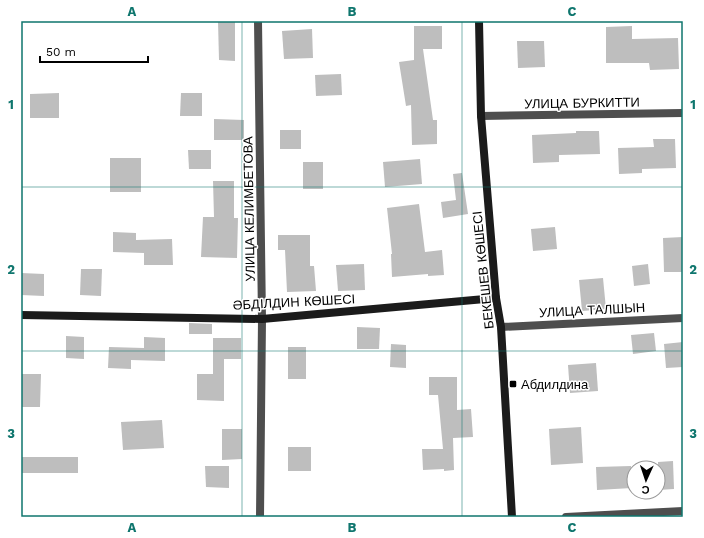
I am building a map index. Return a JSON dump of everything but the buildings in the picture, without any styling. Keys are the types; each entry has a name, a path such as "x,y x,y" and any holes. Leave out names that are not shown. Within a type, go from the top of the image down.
{"main road":[{"name":"БЕКЕШЕВ КӨШЕСІ","path":"479,21 481,116 496,298 501,327 512,517"},
{"name":"ӘБДІЛДИН КӨШЕСІ","path":"21,315 262,318 496,298"}],"street":[{"name":"УЛИЦА КЕЛИМБЕТОВА","path":"258,21 262,318 260,517"},
{"name":"УЛИЦА БУРКИТТИ","path":"481,116 683,113"},
{"name":"УЛИЦА ТАЛШЫН","path":"501,327 683,318"},
{"path":"566,517 683,511"}],"place":[{"name":"Абдилдина","path":"513,384"}]}
